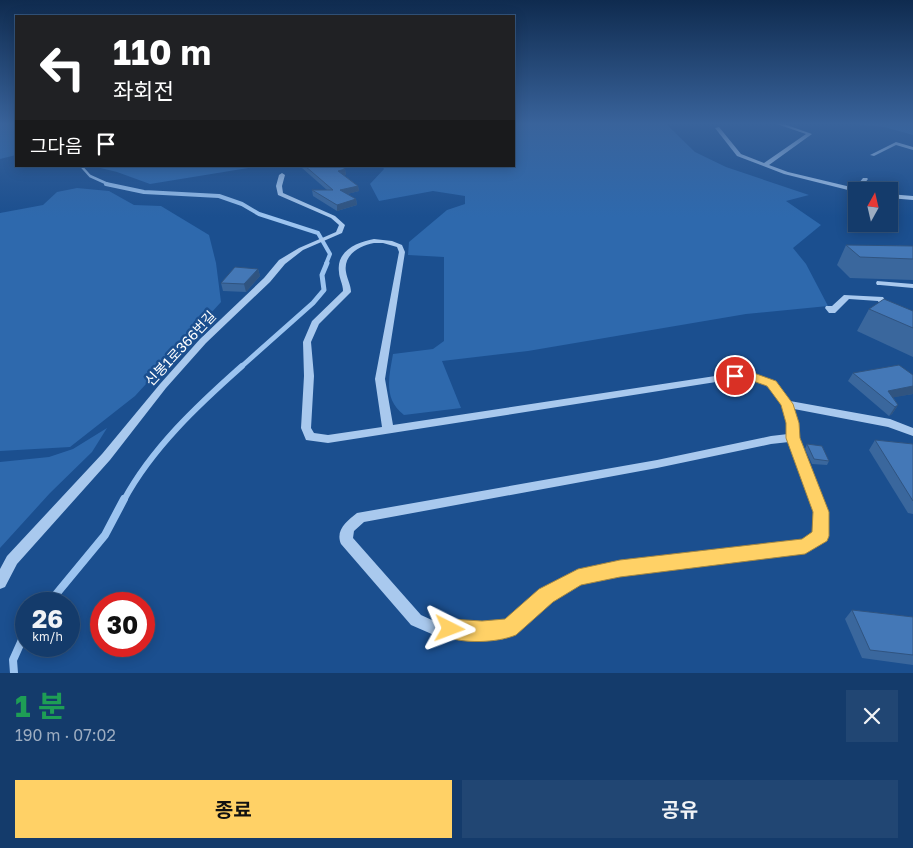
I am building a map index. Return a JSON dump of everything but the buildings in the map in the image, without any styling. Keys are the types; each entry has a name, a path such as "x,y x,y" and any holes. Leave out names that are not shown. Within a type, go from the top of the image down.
{"street":[{"path":"738,154 802,177 848,187"},
{"path":"766,164 780,154"},
{"name":"신봉1로366번길","path":"0,582 12,560 106,457 163,386 203,341 267,280 282,262 301,249 339,233 342,225 334,217 280,194 279,186 282,175"},
{"path":"898,197 913,198"},
{"path":"388,429 380,379 402,252 400,246 393,242 374,241 353,247 347,255 342,270 348,292 322,315 310,332 307,342 309,376 306,428 310,436 318,438 388,429 735,376 751,376 771,384 787,404 793,423 793,438 821,512 821,536 805,547 620,569 578,577 546,596 509,628 482,631 434,628 416,620 346,540 348,528 361,517 657,464 771,440 793,438"},
{"path":"880,283 913,286"},
{"path":"830,308 832,310 847,297 880,299 892,316"},
{"path":"787,404 890,423 913,432"}],"shaded area":[{"path":"0,154 15,154 15,155 0,159"},
{"path":"515,154 700,154 726,167 809,195 786,201 821,225 793,248 806,264 828,306 746,314 528,351 442,361 461,408 404,415 397,409 390,395 389,379 393,354 433,349 444,341 444,257 408,255 409,242 447,210 465,204 465,196 433,191 379,201 370,184 384,169 383,167 515,167"},
{"path":"96,167 254,167 150,184 117,172"},
{"path":"77,188 109,191 134,205 161,206 209,235 216,263 221,302 135,396 70,447 0,451 0,213 43,205 57,192"},
{"path":"107,428 92,452 50,493 0,548 0,462 49,457 73,449"}],"waterway":[{"path":"82,167 90,176 109,185"},
{"path":"109,185 144,192 219,196 242,204 259,214 318,233 330,254 326,264"},
{"path":"241,367 313,303 324,290 322,275 327,263"},
{"path":"124,500 135,481 162,445 209,396 242,366"},
{"path":"58,592 105,535 124,499"},
{"path":"14,673 13,660 15,656"}],"route":[{"path":"450,629 482,631 509,628 546,596 578,577 620,569 805,547 821,536 821,512 793,438 793,423 787,404 771,384 751,376 735,376"}]}
